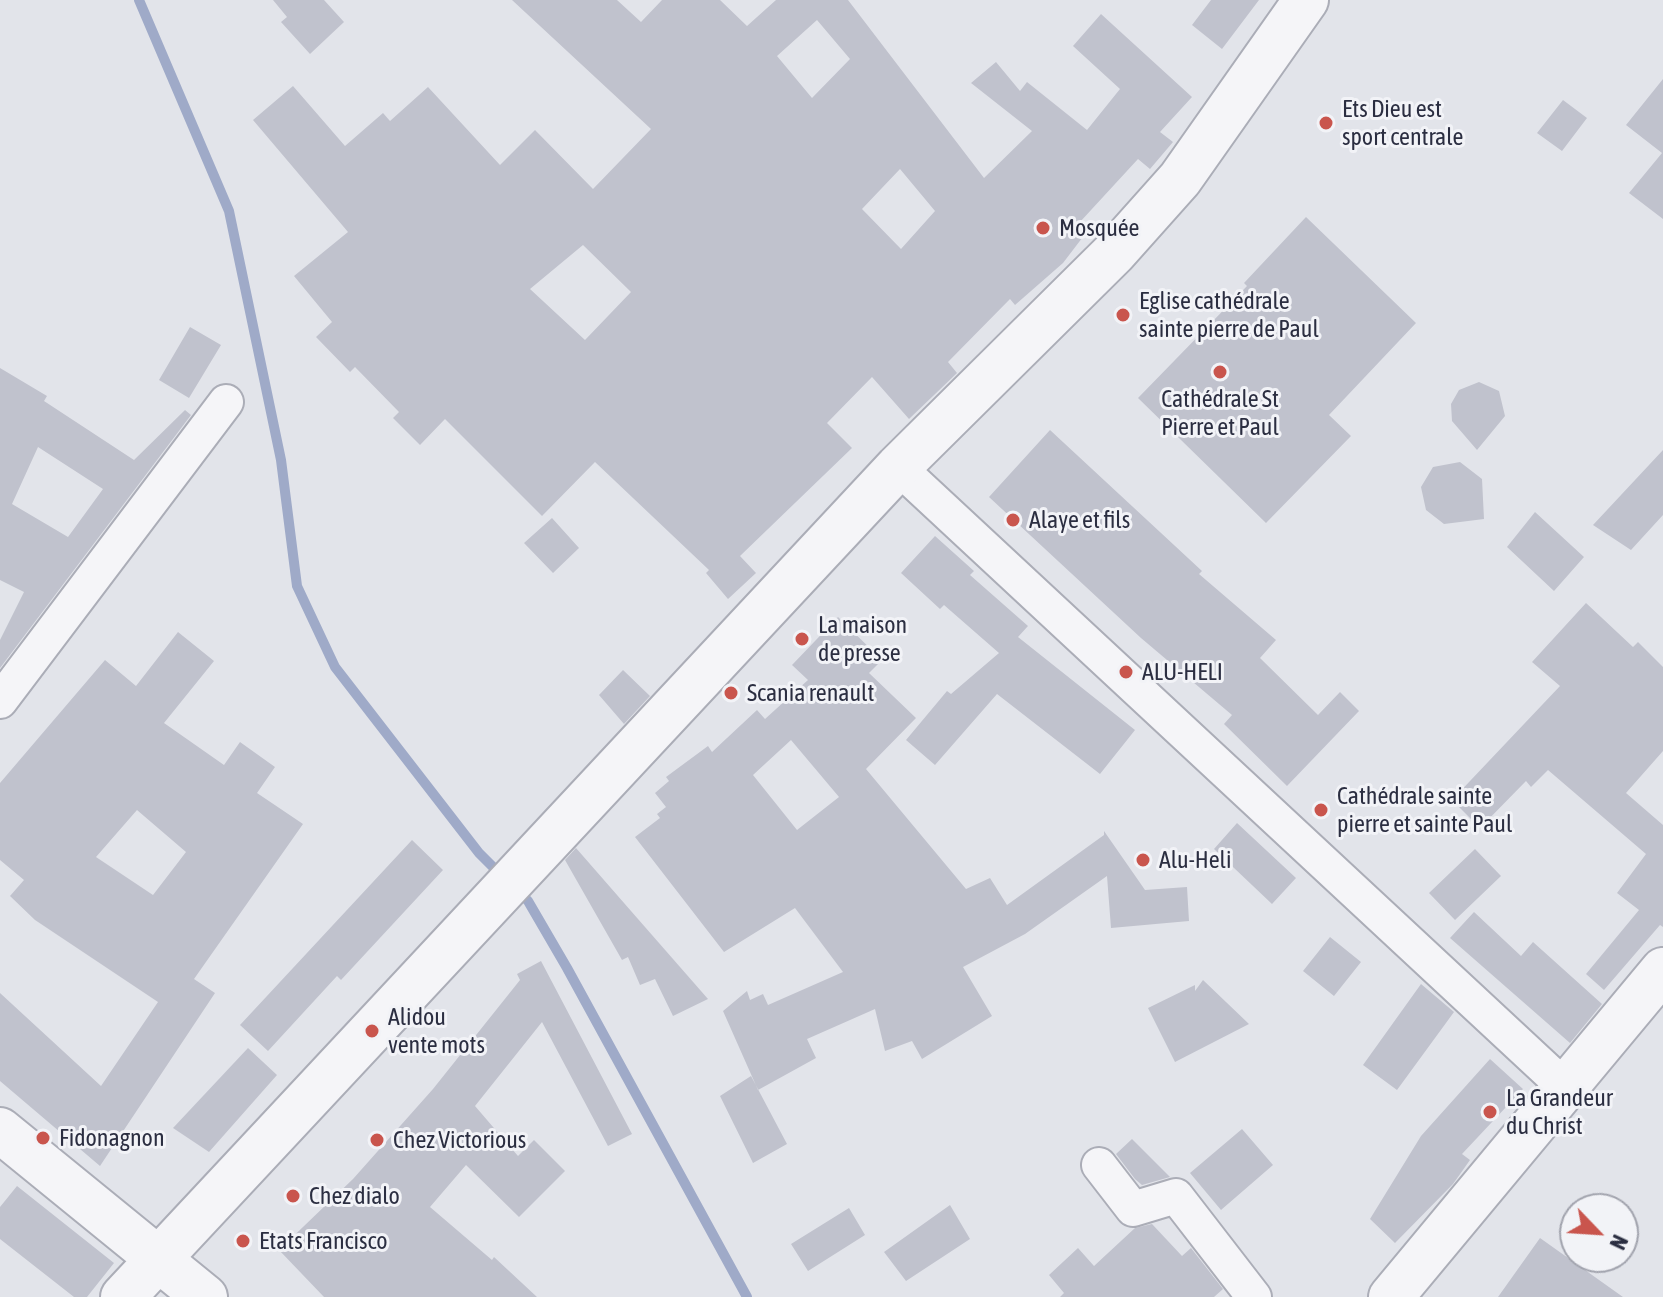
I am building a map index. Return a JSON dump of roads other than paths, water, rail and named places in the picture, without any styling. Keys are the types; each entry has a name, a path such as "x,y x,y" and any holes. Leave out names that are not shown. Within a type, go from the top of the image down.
{"street":[{"path":"123,1297 156,1257 898,467 1114,253 1180,179 1306,0"},
{"path":"0,701 226,402"},
{"path":"898,467 1566,1088"},
{"path":"1391,1297 1663,970"},
{"path":"0,1130 205,1297"},
{"path":"1099,1165 1133,1209 1176,1196 1254,1297"}],"waterway":[{"path":"139,0 229,211 281,460 297,586 335,667 479,853 501,875"},
{"path":"516,889 528,901 567,968 747,1297"}],"place":[{"name":"Ets Dieu est sport centrale","path":"1326,123"},
{"name":"Mosquée","path":"1043,228"},
{"name":"Eglise cathédrale sainte pierre de Paul","path":"1123,315"},
{"name":"Cathédrale St Pierre et Paul","path":"1220,372"},
{"name":"Alaye et fils","path":"1013,520"},
{"name":"La maison de presse","path":"802,639"},
{"name":"ALU-HELI","path":"1126,672"},
{"name":"Scania renault","path":"731,693"},
{"name":"Cathédrale sainte pierre et sainte Paul","path":"1321,810"},
{"name":"Alu-Heli","path":"1143,860"},
{"name":"Alidou vente mots","path":"372,1031"},
{"name":"La Grandeur du Christ","path":"1490,1112"},
{"name":"Fidonagnon","path":"43,1138"},
{"name":"Chez Victorious","path":"377,1140"},
{"name":"Chez dialo","path":"293,1196"},
{"name":"Etats Francisco","path":"243,1241"}]}
